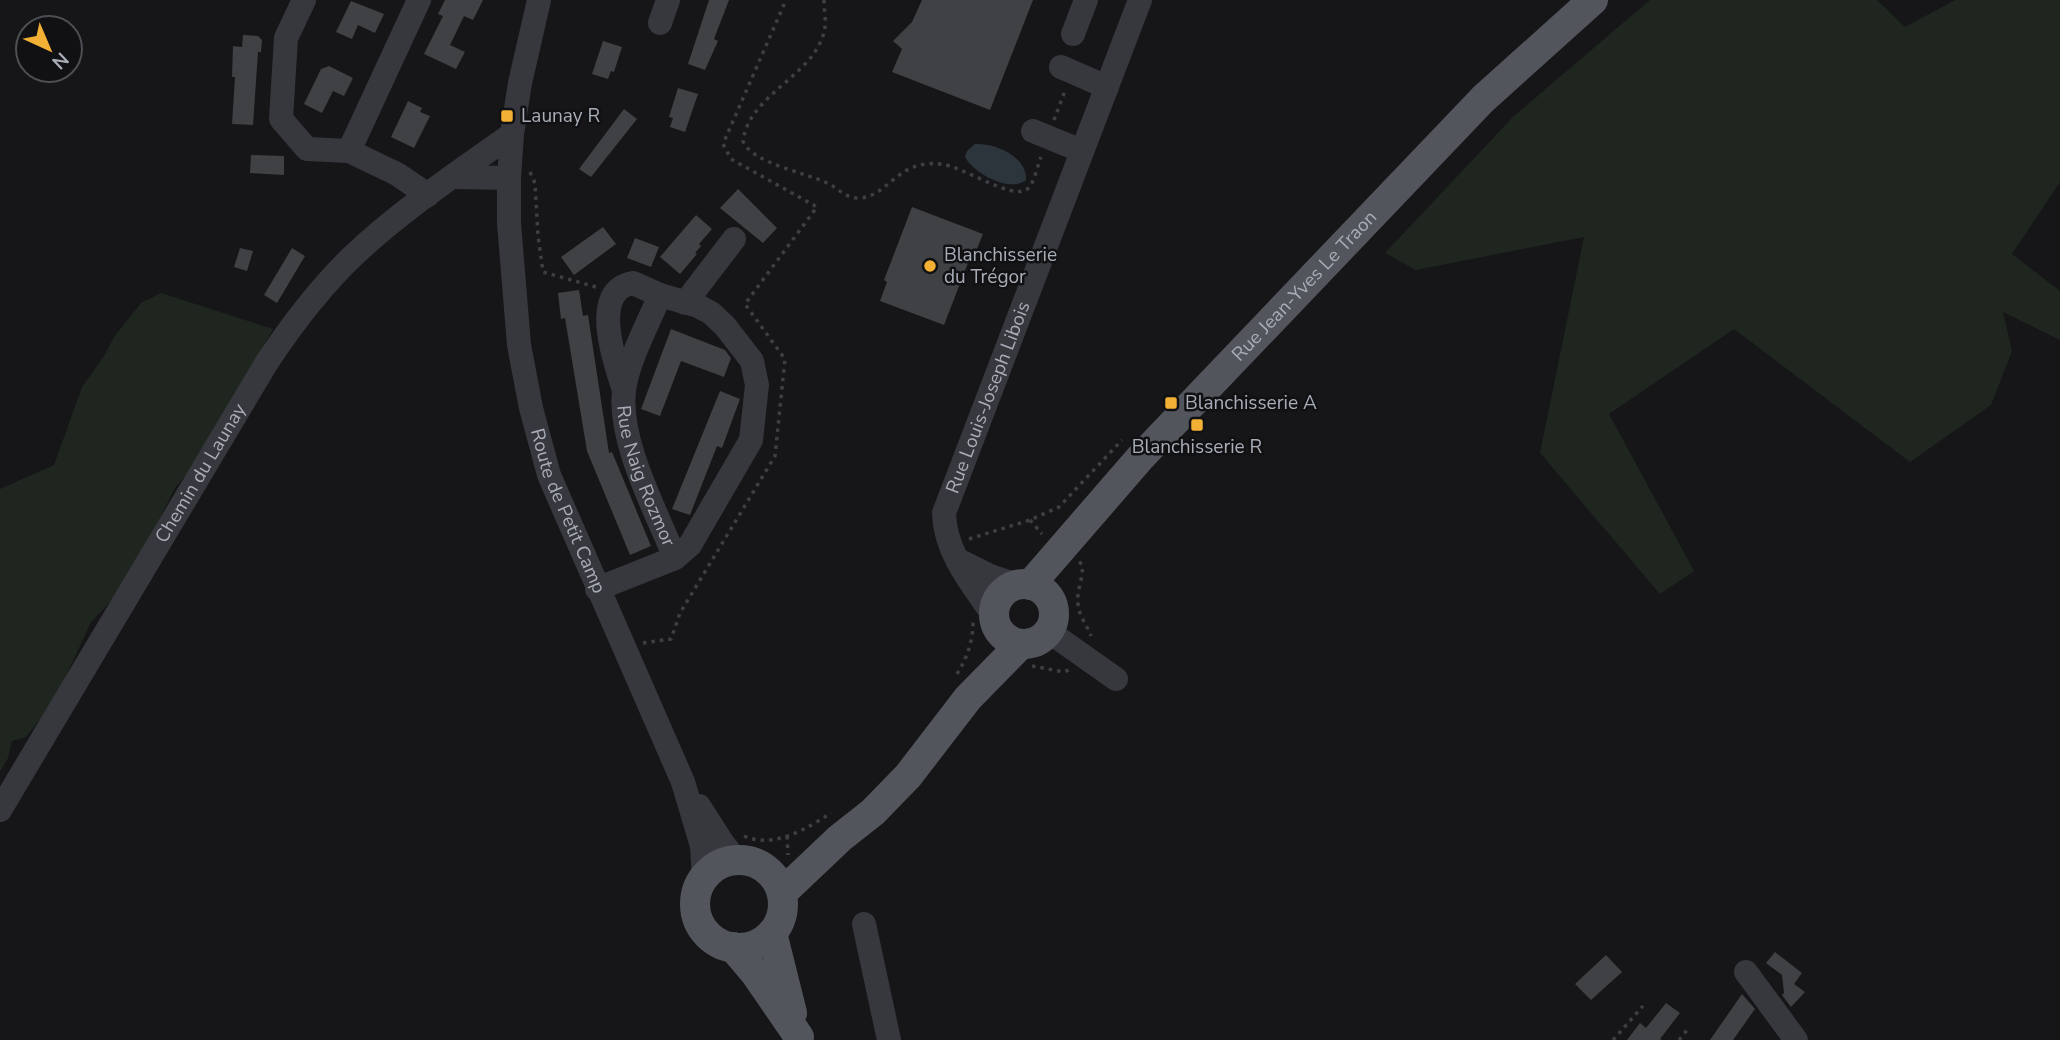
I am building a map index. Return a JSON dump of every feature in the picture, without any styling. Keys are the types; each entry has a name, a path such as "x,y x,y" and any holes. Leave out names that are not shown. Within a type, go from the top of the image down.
{"main road":[{"name":"Rue Jean-Yves Le Traon","path":"1065,553 1088,517 1140,458 1483,99 1593,0"},
{"path":"1033,590 1054,614 1048,631 1034,642 1005,630 995,607 1003,593 1033,590 1065,553"},
{"path":"782,893 840,838 866,819 908,776 968,698 1005,630"},
{"path":"750,864 776,880 782,893 783,907 772,933 747,947 733,947 713,939 699,923 695,910 696,895 704,878 714,867 726,861 750,864 840,838"},
{"path":"772,933 799,1038"},
{"path":"733,947 755,973 799,1038"}],"street":[{"path":"304,0 286,38 281,119 307,149 349,151 397,174 428,195"},
{"path":"349,151 419,0"},
{"name":"Route de Petit Camp","path":"539,0 520,83 512,134 516,171 509,223 519,345 531,408 549,475 683,782 702,846 704,878"},
{"path":"1073,34 1086,0"},
{"name":"Rue Louis-Joseph Libois","path":"1005,630 958,560 944,529 944,513 1140,0"},
{"path":"1067,69 1107,87"},
{"name":"Chemin du Launay","path":"0,810 280,343 318,293 356,254 428,195 512,134"},
{"path":"1040,134 1082,151"},
{"path":"452,177 516,171"},
{"path":"685,303 734,239"},
{"name":"Rue Naig Rozmor","path":"597,589 675,558 690,545 751,440 757,385 752,361 725,326 711,313 633,283 616,289 607,309 614,358 624,390 627,438 675,558"},
{"name":"Rue Naig Rozmor","path":"624,390 660,295"},
{"path":"958,560 990,576 1033,590"},
{"path":"1048,631 1116,678"},
{"name":"Route de Petit Camp","path":"683,782 722,842 750,864"},
{"path":"864,924 889,1040"},
{"path":"1746,972 1796,1040"}],"path":[{"path":"824,0 824,31 812,55 753,115 744,133 744,146 757,156 828,183 851,197 861,198 876,192 910,167 926,163 958,167 1002,188 1015,192 1024,191 1029,188 1040,134 1067,69"},
{"path":"516,171 532,174 535,183 543,272 596,287 616,289"},
{"path":"1030,520 1052,545 1082,564 1083,574 1077,602 1093,643 1087,658"},
{"path":"1613,1040 1643,1006"},
{"path":"1679,1040 1688,1029"}],"shaded area":[{"path":"1650,0 1877,0 1905,27 1955,0 2060,0 2060,182 2012,254 2060,291 2060,340 2003,312 2012,351 1991,405 1910,462 1734,329 1609,414 1694,571 1660,594 1540,453 1584,237 1416,270 1385,253 1513,117"},
{"path":"975,144 992,146 1016,158 1025,172 1026,180 1011,184 1002,183 976,170 965,157"},
{"path":"161,293 273,329 195,464 175,488 150,538 112,600 91,622 55,700 26,737 12,741 8,758 0,772 0,489 54,465 82,387 114,337 141,303"}],"building":[{"path":"445,0 483,0 473,20 464,16 450,45 465,52 456,69 424,54 443,16 438,14"},
{"path":"709,0 729,0 714,39 718,41 705,70 688,64"},
{"path":"922,0 1033,0 990,110 892,72 902,49 893,41 912,22"},
{"path":"351,1 384,14 375,33 358,25 352,39 336,32"},
{"path":"243,35 258,36 262,40 261,52 258,52 253,125 232,124 235,77 232,77 233,46 242,47"},
{"path":"603,41 622,47 614,72 611,71 608,79 592,74"},
{"path":"329,66 353,78 344,96 333,91 322,113 304,104 321,69"},
{"path":"678,88 698,94 685,132 670,127 673,118 669,117"},
{"path":"408,101 422,108 420,112 430,116 414,148 391,137"},
{"path":"624,109 637,119 591,177 579,169"},
{"path":"251,155 284,156 284,175 250,173"},
{"path":"738,189 777,228 763,243 720,208"},
{"name":"Blanchisserie du Trégor","path":"912,207 983,234 976,251 973,250 944,325 880,301 887,282 884,280"},
{"path":"696,215 712,229 699,244 701,246 695,253 697,254 680,274 660,257"},
{"path":"603,227 616,244 574,275 561,257"},
{"path":"635,238 659,247 651,267 627,258"},
{"path":"240,248 253,251 247,271 234,267"},
{"path":"292,248 305,256 277,303 264,295"},
{"path":"579,290 583,316 588,315 609,453 612,452 651,546 630,555 587,451 565,318 561,319 558,293"},
{"path":"671,329 725,350 731,358 724,377 681,361 660,416 641,409"},
{"path":"720,391 740,399 722,448 717,446 690,515 672,509"},
{"path":"1775,952 1802,973 1794,984 1805,992 1791,1007 1782,995 1782,975 1766,963"},
{"path":"1606,955 1622,972 1591,1000 1575,984"},
{"path":"1742,994 1755,1009 1733,1040 1710,1040"},
{"path":"1666,1003 1680,1013 1660,1039 1662,1040 1627,1040 1640,1023 1646,1028"}],"place":[{"name":"Launay R","path":"507,116"},
{"name":"Blanchisserie du Trégor","path":"930,266"},
{"name":"Blanchisserie A","path":"1171,403"},
{"name":"Blanchisserie R","path":"1197,425"}]}
